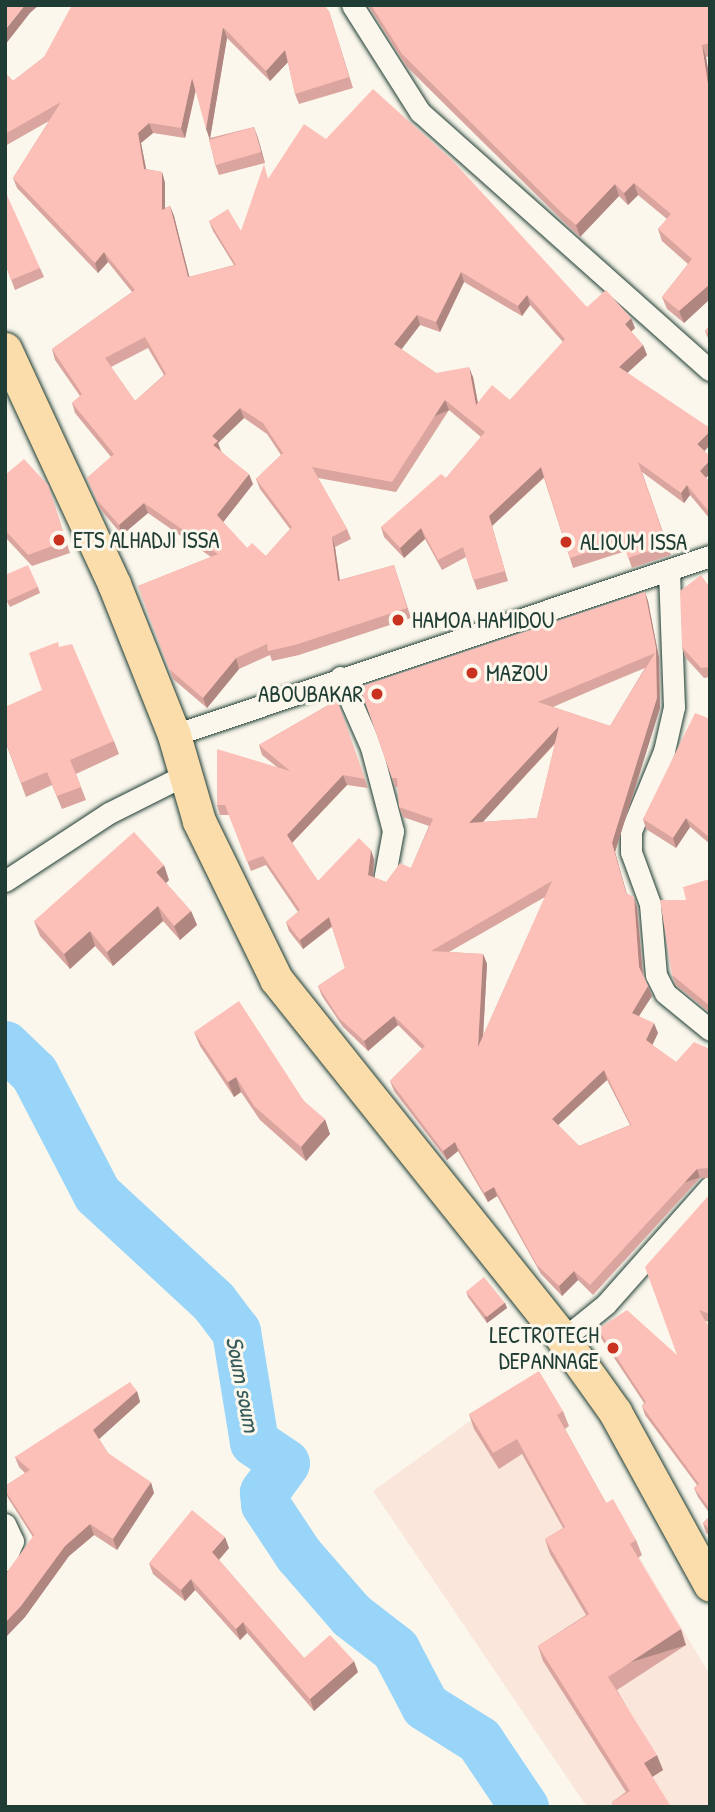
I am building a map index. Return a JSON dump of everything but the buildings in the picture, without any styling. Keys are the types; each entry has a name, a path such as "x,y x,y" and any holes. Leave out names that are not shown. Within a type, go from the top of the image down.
{"main road":[{"path":"5,349 114,584 174,735 199,821 276,979 563,1339 615,1412 710,1585"}],"street":[{"path":"352,5 420,112 710,370"},
{"path":"174,735 340,677 710,556"},
{"path":"670,571 674,707 664,751 631,831 632,852 650,904 656,975 665,993 710,1030"},
{"path":"340,677 371,747 393,831 384,880"},
{"path":"5,881 109,813 186,775"},
{"path":"563,1339 606,1304 710,1187"},
{"path":"5,1524 13,1541 5,1560"}],"shaded area":[{"path":"531,1377 710,1675 710,1807 587,1807 373,1491"}],"waterway":[{"name":"Soum soum","path":"5,1045 34,1073 97,1194 213,1301 236,1331 254,1442 285,1463 264,1492 265,1504 298,1554 351,1615 395,1649 425,1706 479,1740 524,1807"}],"place":[{"name":"ETS ALHADJI ISSA","path":"59,540"},
{"name":"ALIOUM ISSA","path":"566,542"},
{"name":"HAMOA HAMIDOU","path":"398,620"},
{"name":"MAZOU","path":"472,673"},
{"name":"ABOUBAKAR","path":"377,694"},
{"name":"LECTROTECH DEPANNAGE","path":"613,1348"}]}
